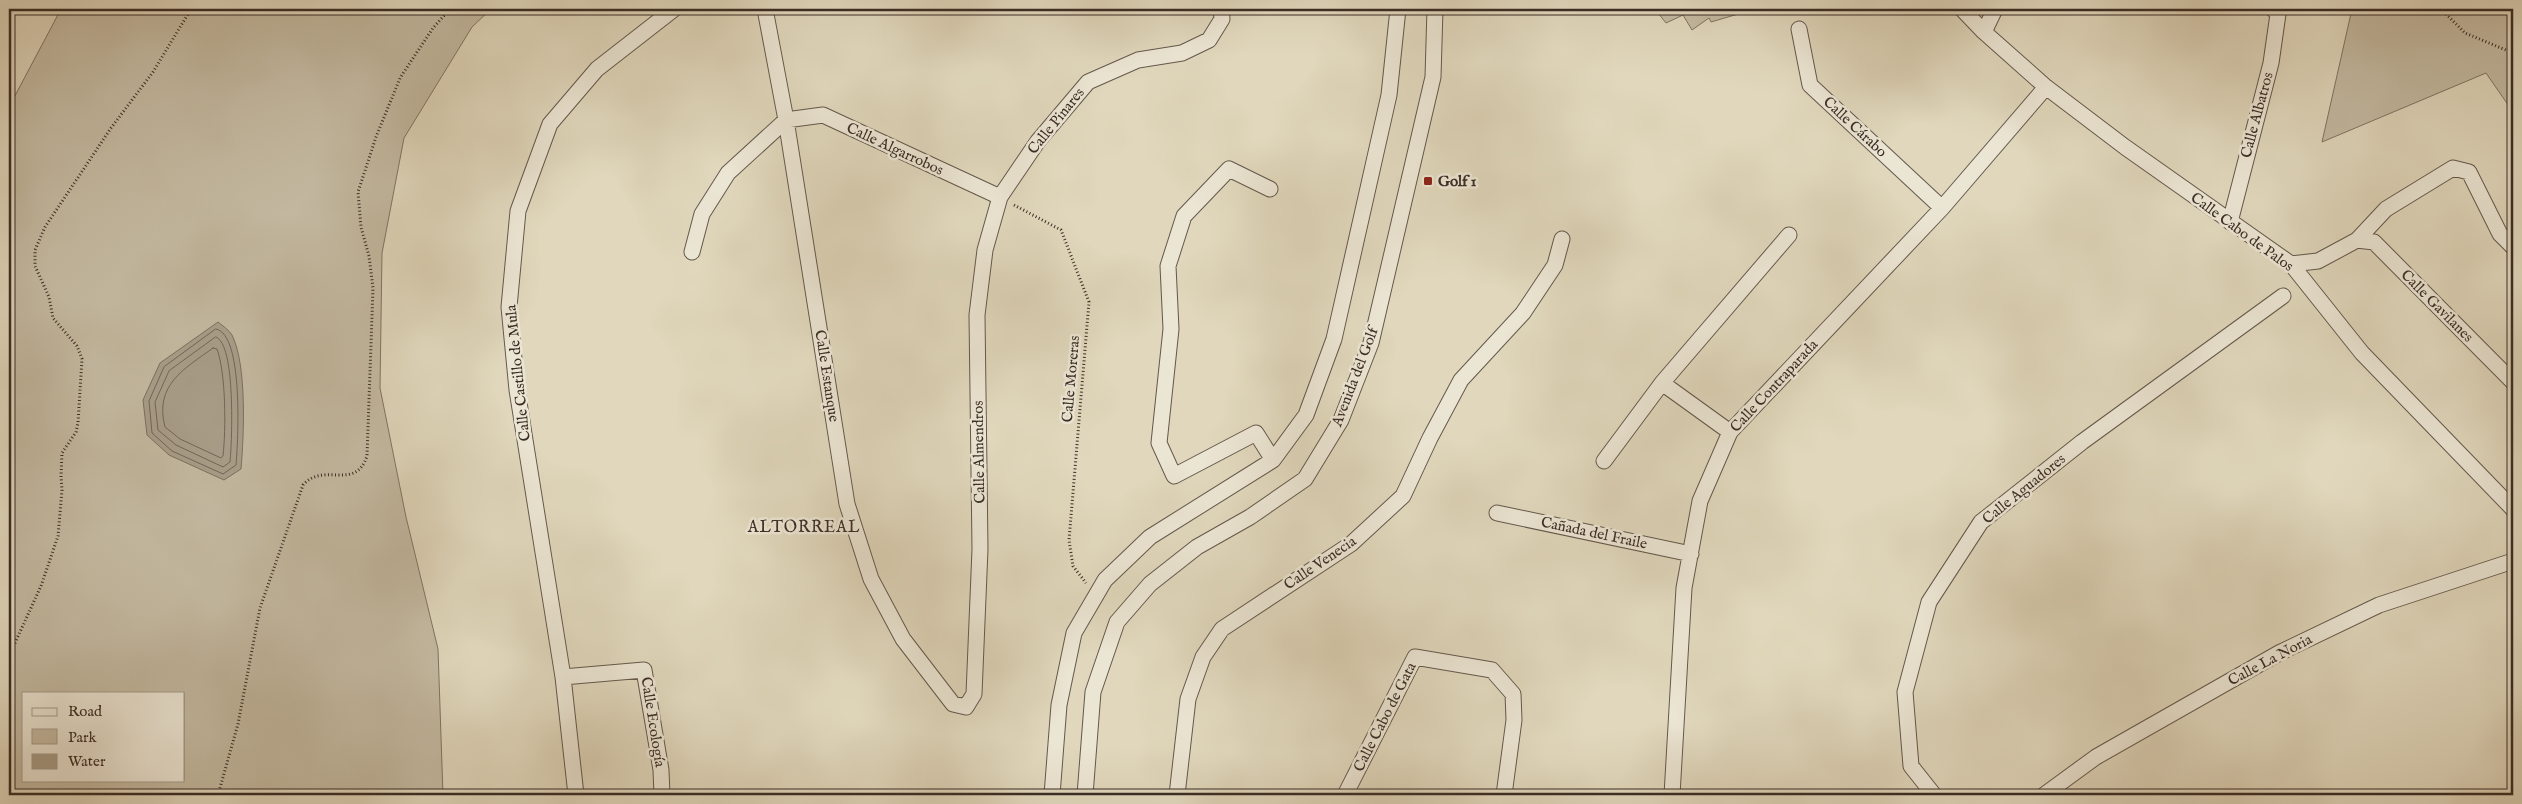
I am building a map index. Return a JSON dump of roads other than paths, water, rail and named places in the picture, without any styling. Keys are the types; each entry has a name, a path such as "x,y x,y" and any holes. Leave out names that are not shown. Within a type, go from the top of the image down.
{"street":[{"name":"Calle Castillo de Mula","path":"576,795 563,676 517,390 509,307 518,211 550,124 597,69 674,9"},
{"name":"Calle Estanque","path":"765,9 786,120 848,504 871,578 903,639 953,704 966,707"},
{"name":"Calle Pinares","path":"1000,197 1038,140 1088,82 1138,60 1182,52 1210,40 1222,18 1221,9"},
{"path":"1052,795 1059,705 1074,633 1105,580 1150,537 1273,460 1306,415 1334,339 1389,95 1398,9"},
{"name":"Avenida del Golf","path":"1085,795 1093,692 1117,622 1150,584 1197,547 1250,517 1305,479 1341,420 1371,343 1433,77 1435,9"},
{"name":"Calle Cabo de Palos","path":"1962,9 1984,32 2046,87 2124,147 2291,264 2362,353 2513,509"},
{"path":"1984,32 1995,9"},
{"name":"Calle Albatros","path":"2230,222 2271,63 2278,14 2273,9"},
{"name":"Calle Cárabo","path":"1799,29 1810,85 1942,208"},
{"name":"Calle Contraparada","path":"1672,795 1684,588 1700,501 1730,432 1942,208 2046,87"},
{"name":"Calle Algarrobos","path":"786,120 823,115 1000,197"},
{"path":"692,252 702,214 728,173 786,120"},
{"path":"2291,264 2318,261 2357,240 2386,210 2453,168 2469,172 2500,234 2513,247"},
{"path":"1270,189 1229,169 1184,216 1168,266 1170,329 1159,443 1174,476 1256,433 1273,460"},
{"name":"Calle Almendros","path":"966,707 974,694 980,549 977,315 985,250 1000,197"},
{"path":"1604,461 1662,383 1789,235"},
{"name":"Calle Venecia","path":"1177,795 1188,699 1202,657 1222,629 1351,544 1403,496 1430,438 1461,380 1523,313 1555,264 1562,239"},
{"name":"Calle Gavilanes","path":"2357,240 2374,242 2513,382"},
{"name":"Calle Aguadores","path":"1934,795 1911,766 1905,692 1929,602 1981,522 2082,442 2283,296"},
{"path":"1662,383 1730,432"},
{"name":"Cañada del Fraile","path":"1497,513 1691,554"},
{"name":"Calle La Noria","path":"2044,795 2096,757 2279,653 2379,605 2513,560"},
{"name":"Calle Cabo de Gata","path":"1345,795 1415,657 1492,670 1513,694 1514,720 1504,795"},
{"name":"Calle Ecología","path":"563,676 644,670 661,770 662,795"}],"water":[{"path":"218,322 231,333 237,348 243,400 241,469 224,480 169,455 147,435 143,400 160,363"}],"place":[{"name":"Golf 1","path":"1428,181"}],"district":[{"name":"ALTORREAL","path":"804,528"}]}
